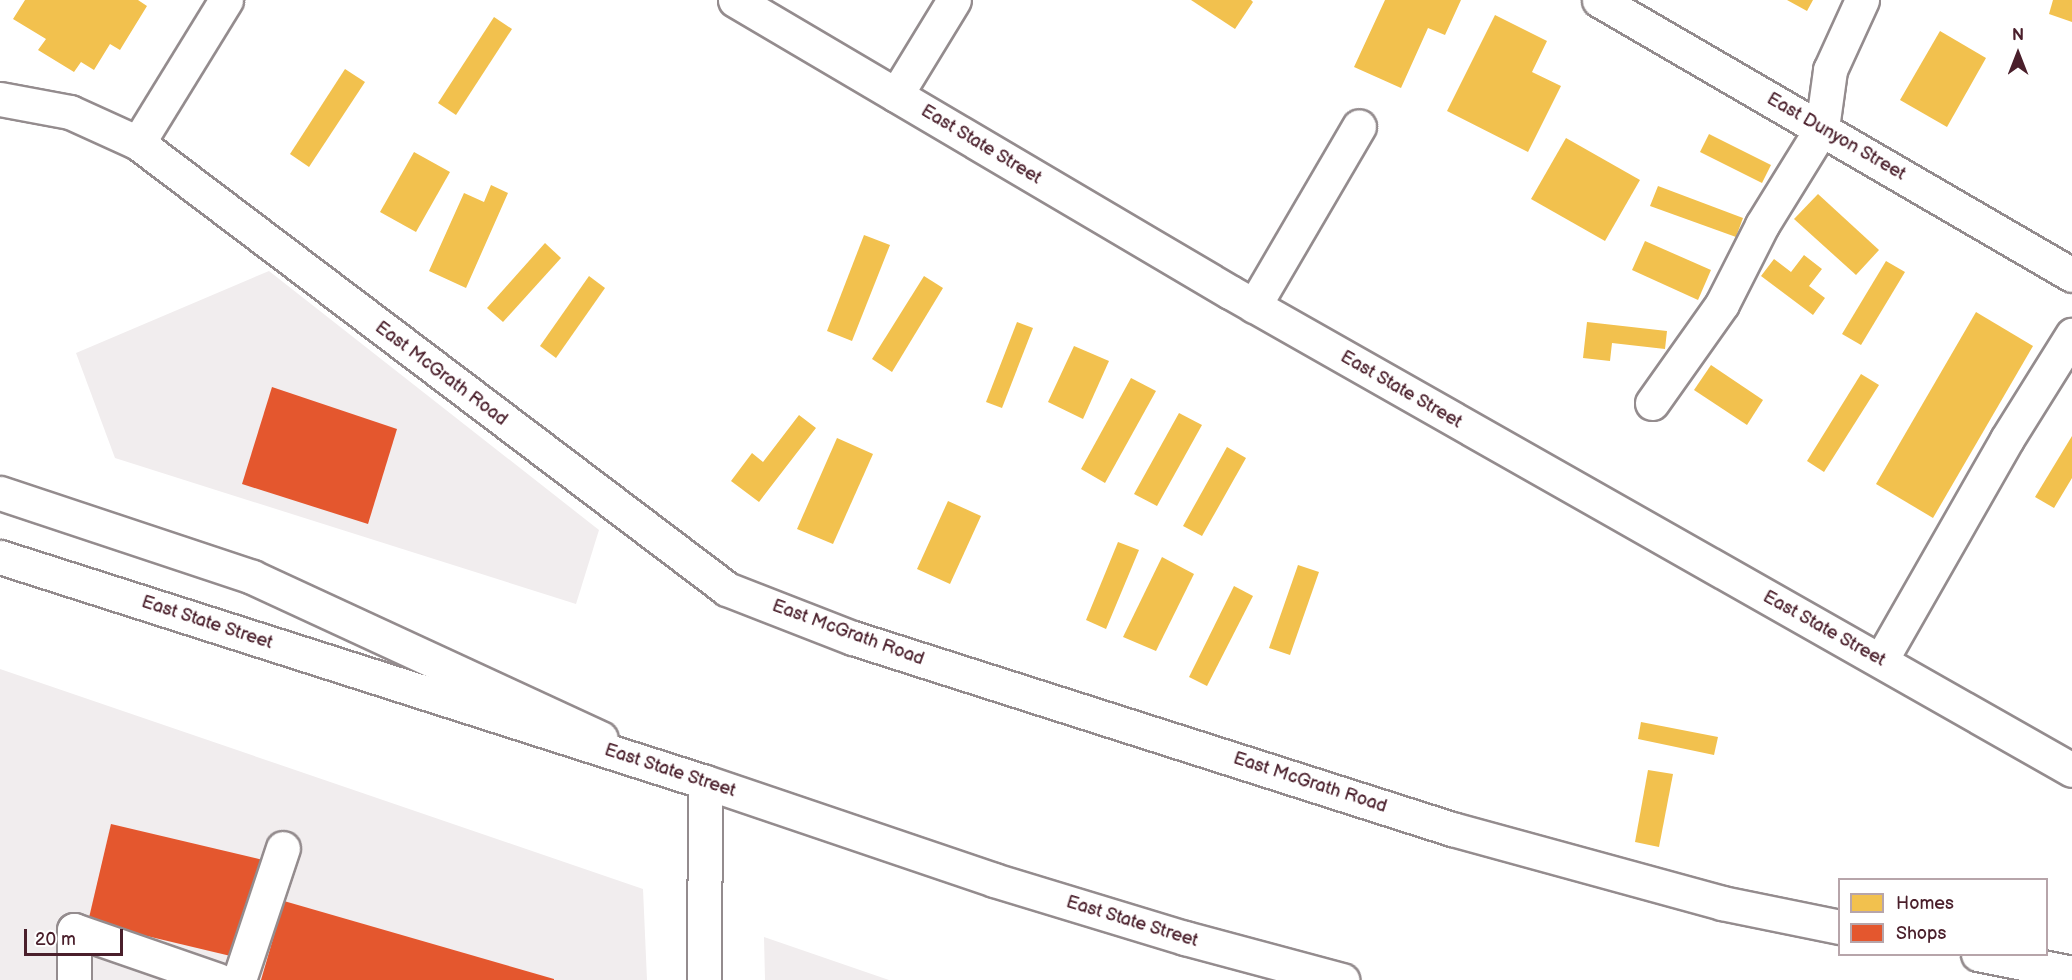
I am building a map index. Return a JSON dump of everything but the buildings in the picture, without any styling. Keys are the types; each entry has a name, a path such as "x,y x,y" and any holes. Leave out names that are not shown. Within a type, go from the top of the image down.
{"main road":[{"path":"138,143 226,0"},
{"name":"East State Street","path":"735,0 772,9 896,95 1254,306 2072,770"},
{"path":"896,95 954,0"},
{"name":"East Dunyon Street","path":"1599,0 2072,275"},
{"path":"1652,404 1722,304 1762,225 1822,128 1830,70 1862,0"},
{"name":"East McGrath Road","path":"0,99 70,112 138,143 728,589 853,638 1452,829 1722,903 1838,927"},
{"path":"1254,306 1359,126"},
{"path":"1881,660 2007,440 2072,335"},
{"path":"0,493 252,577 670,771"},
{"name":"East State Street","path":"0,557 705,782 994,880 1185,938 1342,980"},
{"path":"704,980 705,782"},
{"path":"239,980 283,848"},
{"path":"74,980 74,930 218,980"},
{"path":"1987,956 2072,974"}],"shaded area":[{"path":"269,271 599,530 576,604 115,458 76,353"},
{"path":"0,669 643,889 647,980 0,980"},
{"path":"764,937 889,980 765,980"}]}
